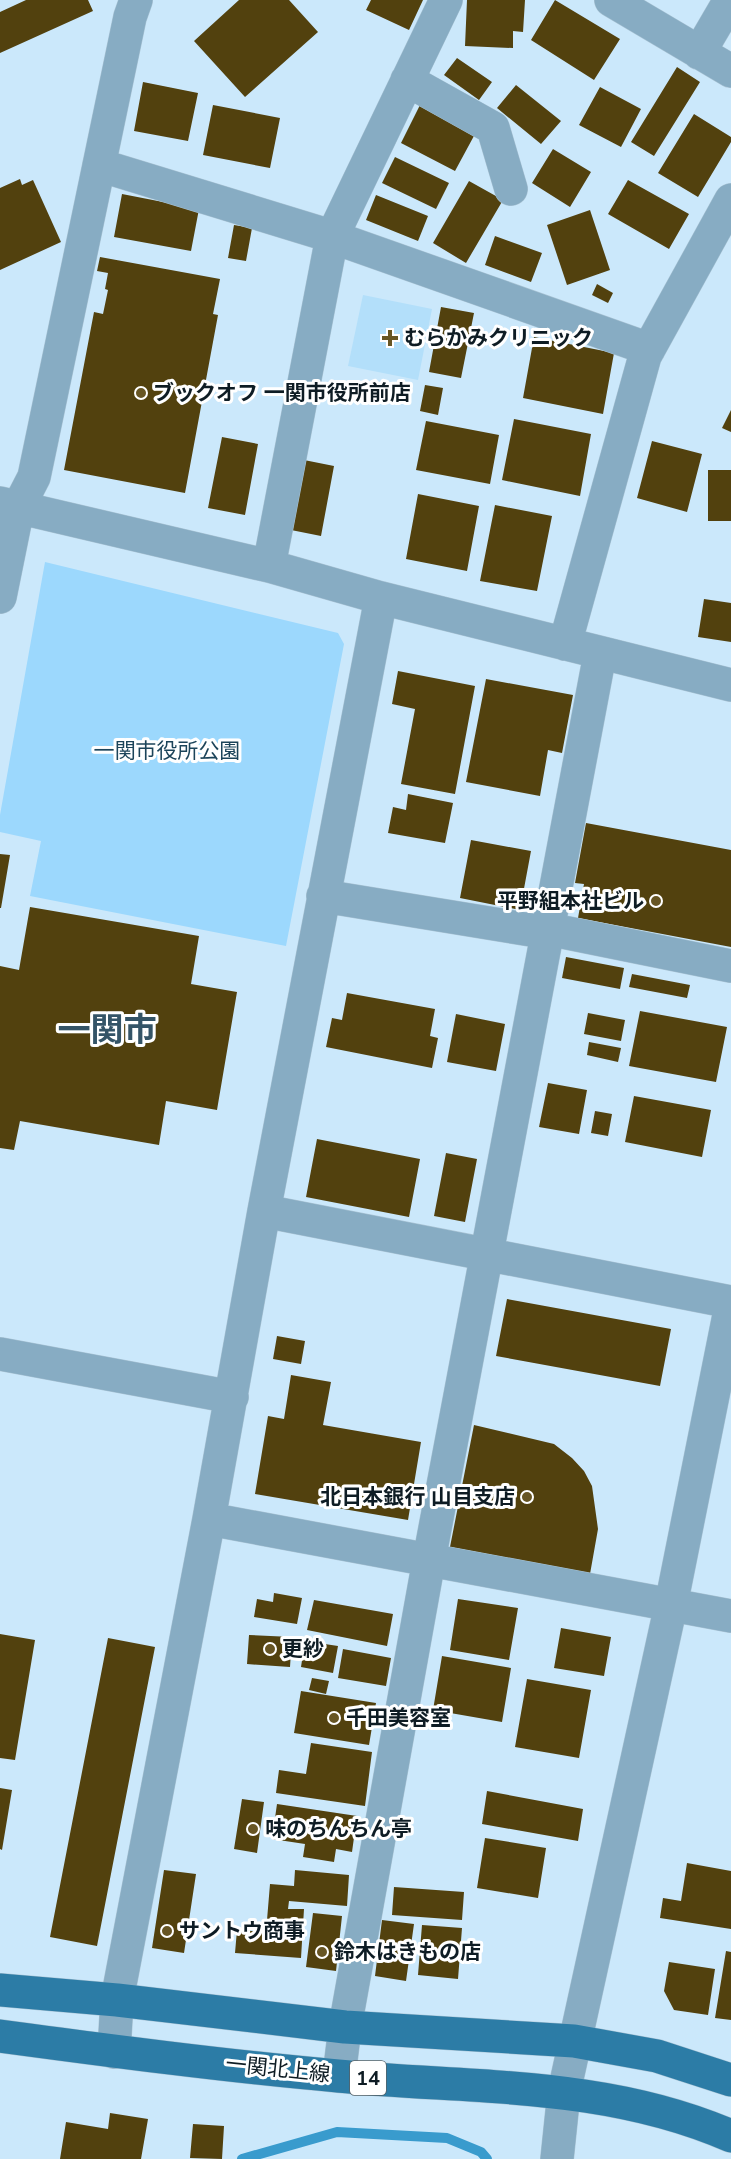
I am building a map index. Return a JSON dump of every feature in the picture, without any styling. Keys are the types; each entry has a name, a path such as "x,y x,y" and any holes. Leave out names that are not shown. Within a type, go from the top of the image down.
{"main road":[{"name":"14","path":"0,1990 117,2000 345,2027 574,2042 657,2056 731,2080"},
{"name":"一関北上線","path":"0,2036 114,2052 339,2076 564,2092 641,2105 708,2126 731,2136"}],"street":[{"path":"0,597 9,505 34,477 130,17 136,0"},
{"path":"269,566 332,237 446,0"},
{"path":"611,0 731,71"},
{"path":"699,53 730,0"},
{"path":"407,80 492,128 511,189"},
{"path":"99,165 332,237 649,349"},
{"path":"565,644 645,356 731,200"},
{"path":"9,505 269,566 381,598 600,654 731,684"},
{"path":"114,2052 117,2000 232,1397 323,896 381,598"},
{"path":"339,2076 345,2027 429,1560 600,654"},
{"path":"323,896 537,931 548,929 731,966"},
{"path":"264,1211 731,1304 671,1605 574,2042 564,2092 557,2159"},
{"path":"0,1353 232,1397"},
{"path":"209,1519 731,1616"}],"shaded area":[{"name":"むらかみクリニック","path":"363,295 432,309 418,380 348,366"}],"green space":[{"name":"一関市役所公園","path":"45,562 338,633 344,644 286,946 30,896 41,841 0,832 0,815"}],"building":[{"path":"26,0 88,0 93,11 0,53 0,12"},
{"path":"239,0 289,0 318,32 245,97 194,41"},
{"path":"371,0 423,0 409,30 366,10"},
{"path":"467,0 525,0 523,32 513,31 513,48 465,46"},
{"path":"555,0 620,39 594,80 531,40"},
{"path":"457,58 492,82 479,100 444,75"},
{"path":"677,67 700,82 654,156 631,142"},
{"path":"143,82 198,93 188,141 134,131"},
{"path":"516,85 561,121 541,144 497,108"},
{"path":"600,87 641,109 621,147 579,125"},
{"path":"213,105 280,118 270,168 203,155"},
{"path":"420,105 475,134 455,171 401,143"},
{"path":"694,114 731,137 731,142 698,197 658,173"},
{"path":"553,149 591,172 570,207 532,183"},
{"path":"395,157 449,183 436,209 382,183"},
{"path":"20,179 22,185 33,180 61,242 0,270 0,188"},
{"path":"628,180 689,214 669,249 608,214"},
{"path":"469,181 503,200 466,263 433,243"},
{"path":"122,194 199,209 191,251 114,237"},
{"path":"376,195 428,216 418,241 366,220"},
{"path":"590,210 610,270 567,285 547,225"},
{"path":"234,225 252,228 246,261 228,258"},
{"path":"495,236 542,253 531,282 485,265"},
{"name":"ブックオフ 一関市役所前店","path":"100,257 220,279 213,314 218,315 185,493 64,470 94,312 103,314 108,290 105,289 108,273 97,271"},
{"path":"597,284 613,293 608,303 592,295"},
{"path":"441,307 474,313 461,378 429,372"},
{"path":"534,337 614,353 603,414 523,398"},
{"path":"425,385 443,388 438,415 420,411"},
{"path":"731,410 731,432 722,428"},
{"path":"514,419 591,434 580,496 502,480"},
{"path":"426,421 499,435 490,484 416,470"},
{"path":"222,437 258,444 245,515 208,508"},
{"path":"652,441 702,454 687,512 637,498"},
{"path":"304,460 334,466 321,536 291,530"},
{"path":"708,470 731,470 731,521 708,521"},
{"path":"418,494 479,506 467,571 406,559"},
{"path":"495,505 552,516 537,591 480,581"},
{"path":"704,599 731,603 731,642 698,637"},
{"path":"398,671 475,686 455,794 401,784 415,709 392,704"},
{"path":"486,679 573,695 562,753 548,750 540,796 466,782"},
{"path":"408,794 453,803 445,843 388,833 393,807 406,810"},
{"name":"平野組本社ビル","path":"586,823 731,850 731,947 578,918 584,884 575,883"},
{"path":"471,840 531,851 520,910 460,898"},
{"path":"0,854 10,855 1,908 0,908"},
{"path":"30,907 199,936 191,984 237,992 217,1110 166,1101 159,1145 20,1121 14,1150 0,1148 0,966 19,970"},
{"path":"566,957 624,968 620,989 562,978"},
{"path":"632,974 690,985 687,998 629,987"},
{"path":"347,993 435,1009 430,1036 438,1038 432,1068 326,1047 332,1018 342,1020"},
{"path":"640,1011 727,1027 716,1082 629,1066"},
{"path":"588,1013 625,1020 621,1041 584,1034"},
{"path":"456,1014 505,1024 496,1071 447,1062"},
{"path":"589,1042 621,1048 618,1062 587,1055"},
{"path":"548,1083 587,1090 579,1134 539,1127"},
{"path":"634,1096 711,1110 702,1157 625,1142"},
{"path":"595,1111 612,1114 608,1136 591,1133"},
{"path":"317,1139 420,1159 409,1217 306,1197"},
{"path":"446,1153 477,1159 465,1222 434,1216"},
{"path":"507,1299 671,1329 660,1386 496,1356"},
{"path":"277,1336 305,1341 301,1364 273,1359"},
{"path":"291,1375 331,1382 323,1425 421,1442 408,1520 255,1494 268,1416 284,1419"},
{"name":"北日本銀行 山目支店","path":"474,1425 554,1444 584,1471 592,1486 598,1529 590,1574 450,1547"},
{"path":"274,1593 302,1598 297,1624 254,1617 257,1599 273,1602"},
{"path":"458,1599 518,1608 509,1660 450,1650"},
{"path":"314,1600 393,1614 387,1646 307,1630"},
{"path":"561,1628 611,1637 604,1676 554,1668"},
{"path":"0,1634 35,1640 15,1760 0,1758"},
{"path":"249,1635 292,1637 290,1667 247,1664"},
{"path":"108,1638 155,1647 97,1946 50,1937"},
{"path":"305,1641 338,1646 333,1673 301,1667"},
{"path":"343,1649 391,1658 386,1686 338,1678"},
{"path":"442,1656 511,1668 502,1722 433,1710"},
{"path":"312,1678 329,1681 326,1694 309,1690"},
{"path":"527,1679 591,1690 579,1758 515,1747"},
{"path":"301,1691 376,1703 369,1745 294,1733"},
{"path":"311,1743 372,1752 365,1806 276,1793 279,1770 306,1774"},
{"path":"0,1788 12,1790 2,1850 0,1849"},
{"path":"487,1791 583,1809 578,1841 482,1824"},
{"path":"242,1799 264,1802 257,1853 234,1849"},
{"path":"277,1804 357,1816 352,1852 336,1849 334,1862 303,1857 305,1844 272,1839"},
{"path":"485,1838 546,1848 538,1898 477,1888"},
{"path":"687,1863 731,1871 731,1929 660,1918 663,1898 681,1901"},
{"path":"164,1870 196,1874 184,1953 152,1948"},
{"path":"295,1870 349,1875 347,1906 289,1901 288,1909 304,1909 301,1958 235,1953 237,1930 266,1932 270,1884 294,1886"},
{"path":"394,1887 464,1892 462,1920 392,1915"},
{"path":"313,1913 342,1916 336,1971 306,1967"},
{"path":"382,1920 414,1924 406,1981 375,1976"},
{"path":"422,1925 462,1928 458,1979 418,1975"},
{"path":"726,1951 731,1952 731,2020 715,2018"},
{"path":"669,1962 715,1969 708,2015 674,2010 664,1991"},
{"path":"110,2113 148,2119 141,2159 60,2159 66,2122 108,2129"},
{"path":"193,2124 224,2126 222,2159 190,2158"}],"waterway":[{"path":"242,2159 337,2132 447,2138 481,2152 487,2159"}],"place":[{"name":"むらかみクリニック","path":"390,338"},
{"name":"ブックオフ 一関市役所前店","path":"141,393"},
{"name":"平野組本社ビル","path":"656,901"},
{"name":"北日本銀行 山目支店","path":"527,1497"},
{"name":"更紗","path":"270,1649"},
{"name":"千田美容室","path":"334,1718"},
{"name":"味のちんちん亭","path":"253,1829"},
{"name":"サントウ商事","path":"167,1931"},
{"name":"鈴木はきもの店","path":"322,1952"}],"district":[{"name":"一関市","path":"107,1029"}]}
